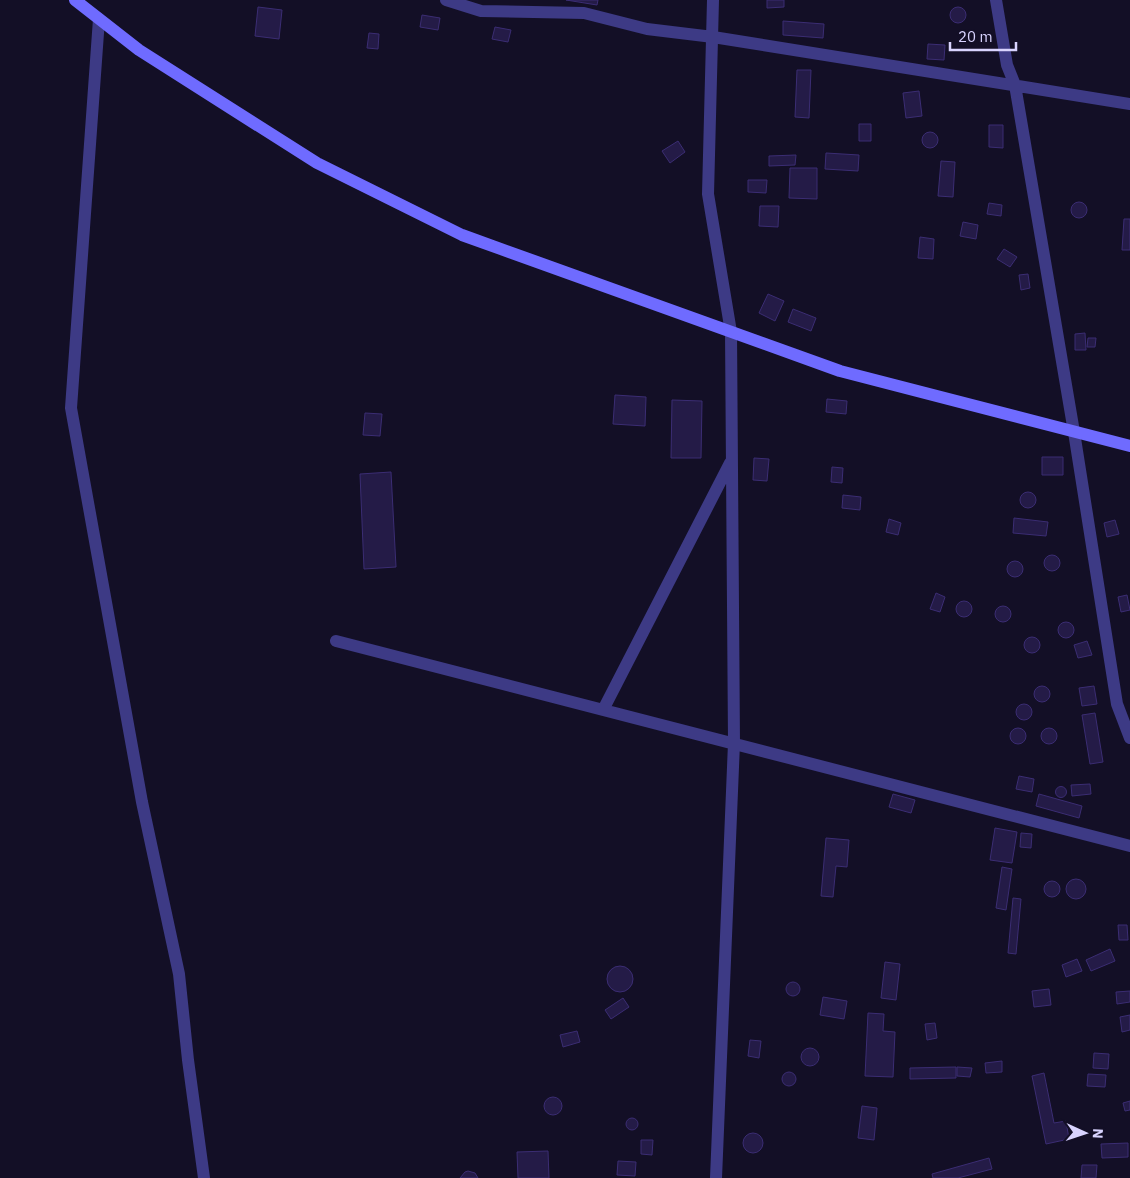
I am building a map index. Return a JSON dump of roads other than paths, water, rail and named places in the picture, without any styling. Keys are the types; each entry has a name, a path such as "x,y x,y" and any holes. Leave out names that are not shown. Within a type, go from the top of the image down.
{"main road":[{"path":"75,0 139,50 317,163 462,235 840,371 1130,446"}],"street":[{"path":"446,0 481,10 584,13 647,29 713,37 1130,104"},
{"path":"713,0 708,194 731,332 734,743 716,1178"},
{"path":"996,0 1007,65 1015,85 1074,432 1117,704 1130,738"},
{"path":"99,19 71,408 142,802 179,974 188,1060 204,1178"},
{"path":"603,710 732,461"},
{"path":"336,641 1130,846"}]}
